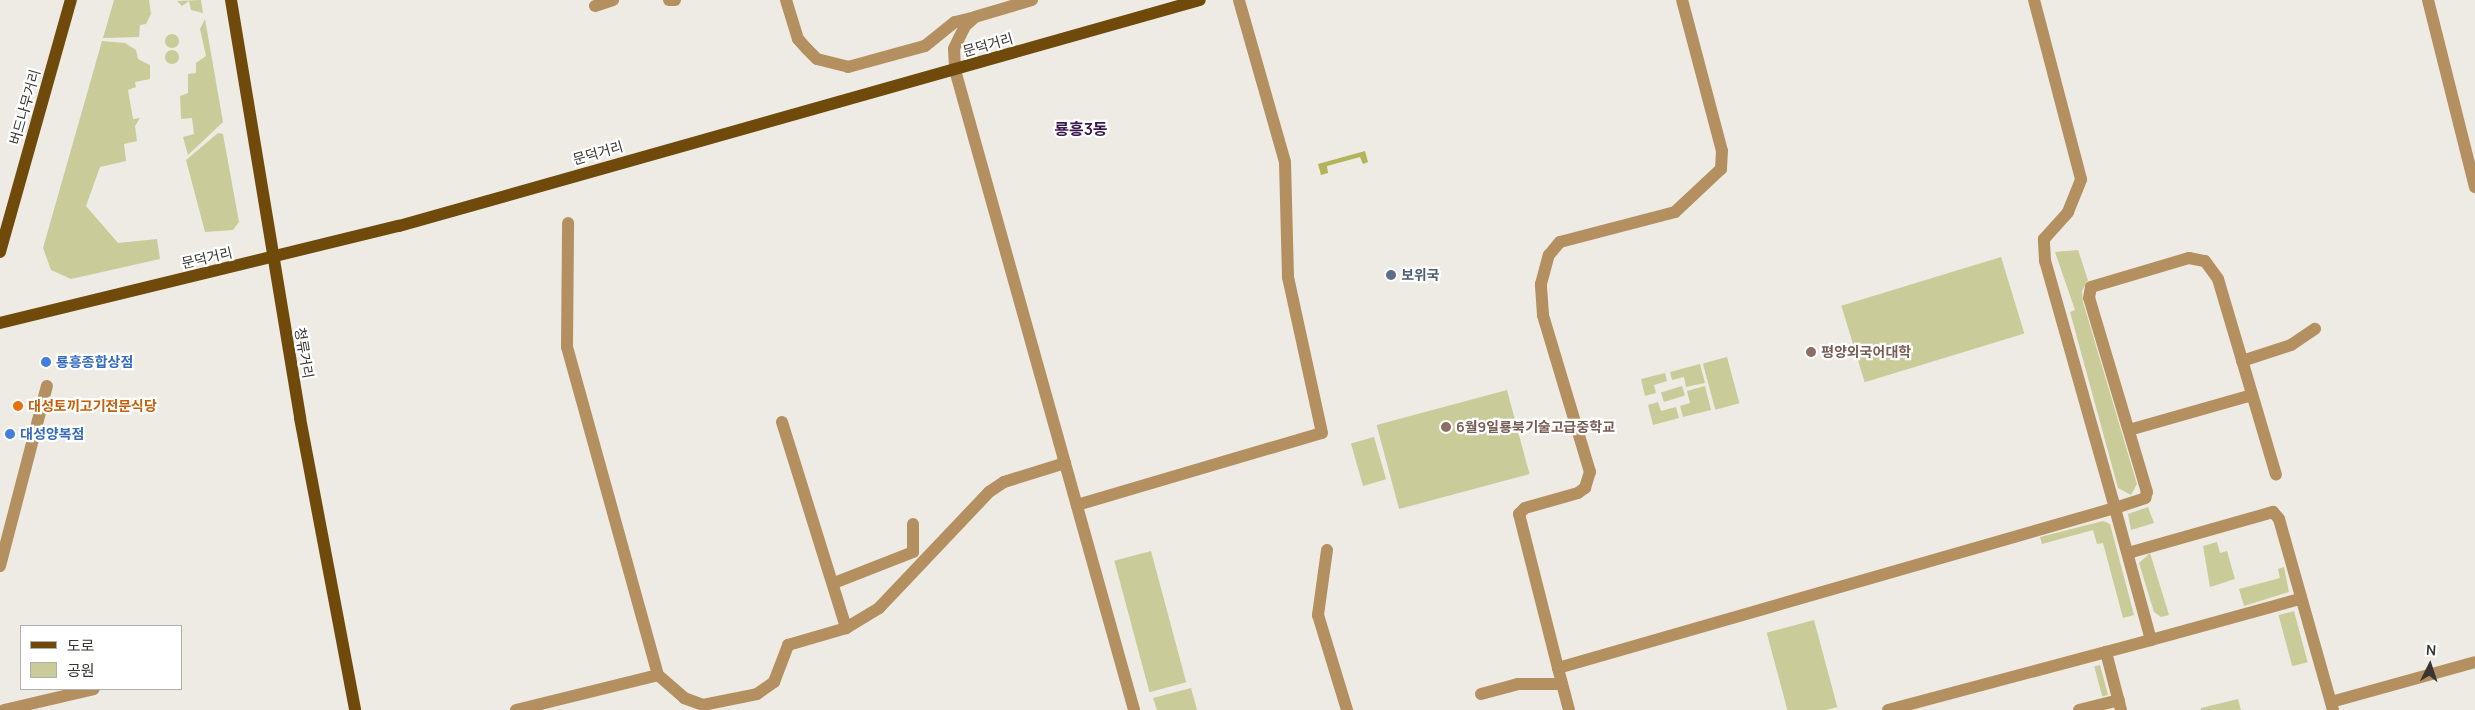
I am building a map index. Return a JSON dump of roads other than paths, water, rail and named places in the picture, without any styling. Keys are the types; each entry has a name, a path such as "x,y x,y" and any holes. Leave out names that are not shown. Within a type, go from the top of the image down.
{"main road":[{"name":"버드나무거리","path":"0,252 71,0"},
{"name":"청류거리","path":"231,0 272,259 355,710"},
{"name":"문덕거리","path":"0,323 272,259 955,70 1200,0"}],"street":[{"path":"595,6 613,0"},
{"path":"669,0 675,0"},
{"path":"786,0 798,39 807,50 832,65 848,67 925,46 955,22 975,18 1032,0"},
{"path":"1077,504 1322,432 1288,277 1285,162 1239,0"},
{"path":"1569,710 1519,514 1525,508 1578,494 1585,488 1590,472 1543,315 1541,284 1549,255 1560,242 1675,212 1721,169 1722,151 1682,0"},
{"path":"2034,0 2081,171 2074,200 2044,239 2045,261 2128,552 2151,640"},
{"path":"2428,0 2475,186"},
{"path":"975,18 958,33 955,70 1134,710"},
{"path":"568,223 567,347 658,675 684,698 720,705 757,694 774,682 794,641 846,628 879,608 989,492 1004,482 1065,464"},
{"path":"1558,668 2145,498 2147,492 2089,298 2095,284 2199,258 2218,279 2276,475"},
{"path":"2242,361 2291,345 2315,329"},
{"path":"0,566 47,386"},
{"path":"2129,430 2252,395"},
{"path":"782,422 834,583 846,628"},
{"path":"2128,552 2273,512 2279,518 2300,600 2332,706 2475,662"},
{"path":"834,583 913,552 912,524"},
{"path":"1327,550 1318,615 1346,710"},
{"path":"1888,710 1926,706 2106,652 2300,600"},
{"path":"2079,710 2120,705 2106,652"},
{"path":"516,710 557,705 658,675"},
{"path":"1481,694 1518,684 1562,684"},
{"path":"4,710 90,690"}],"place":[{"name":"보위국","path":"1391,275"},
{"name":"평양외국어대학","path":"1811,352"},
{"name":"룡흥종합상점","path":"46,362"},
{"name":"대성토끼고기전문식당","path":"18,406"},
{"name":"6월9일룡북기술고급중학교","path":"1446,427"},
{"name":"대성양복점","path":"10,434"}],"district":[{"name":"룡흥3동","path":"1081,129"}]}
